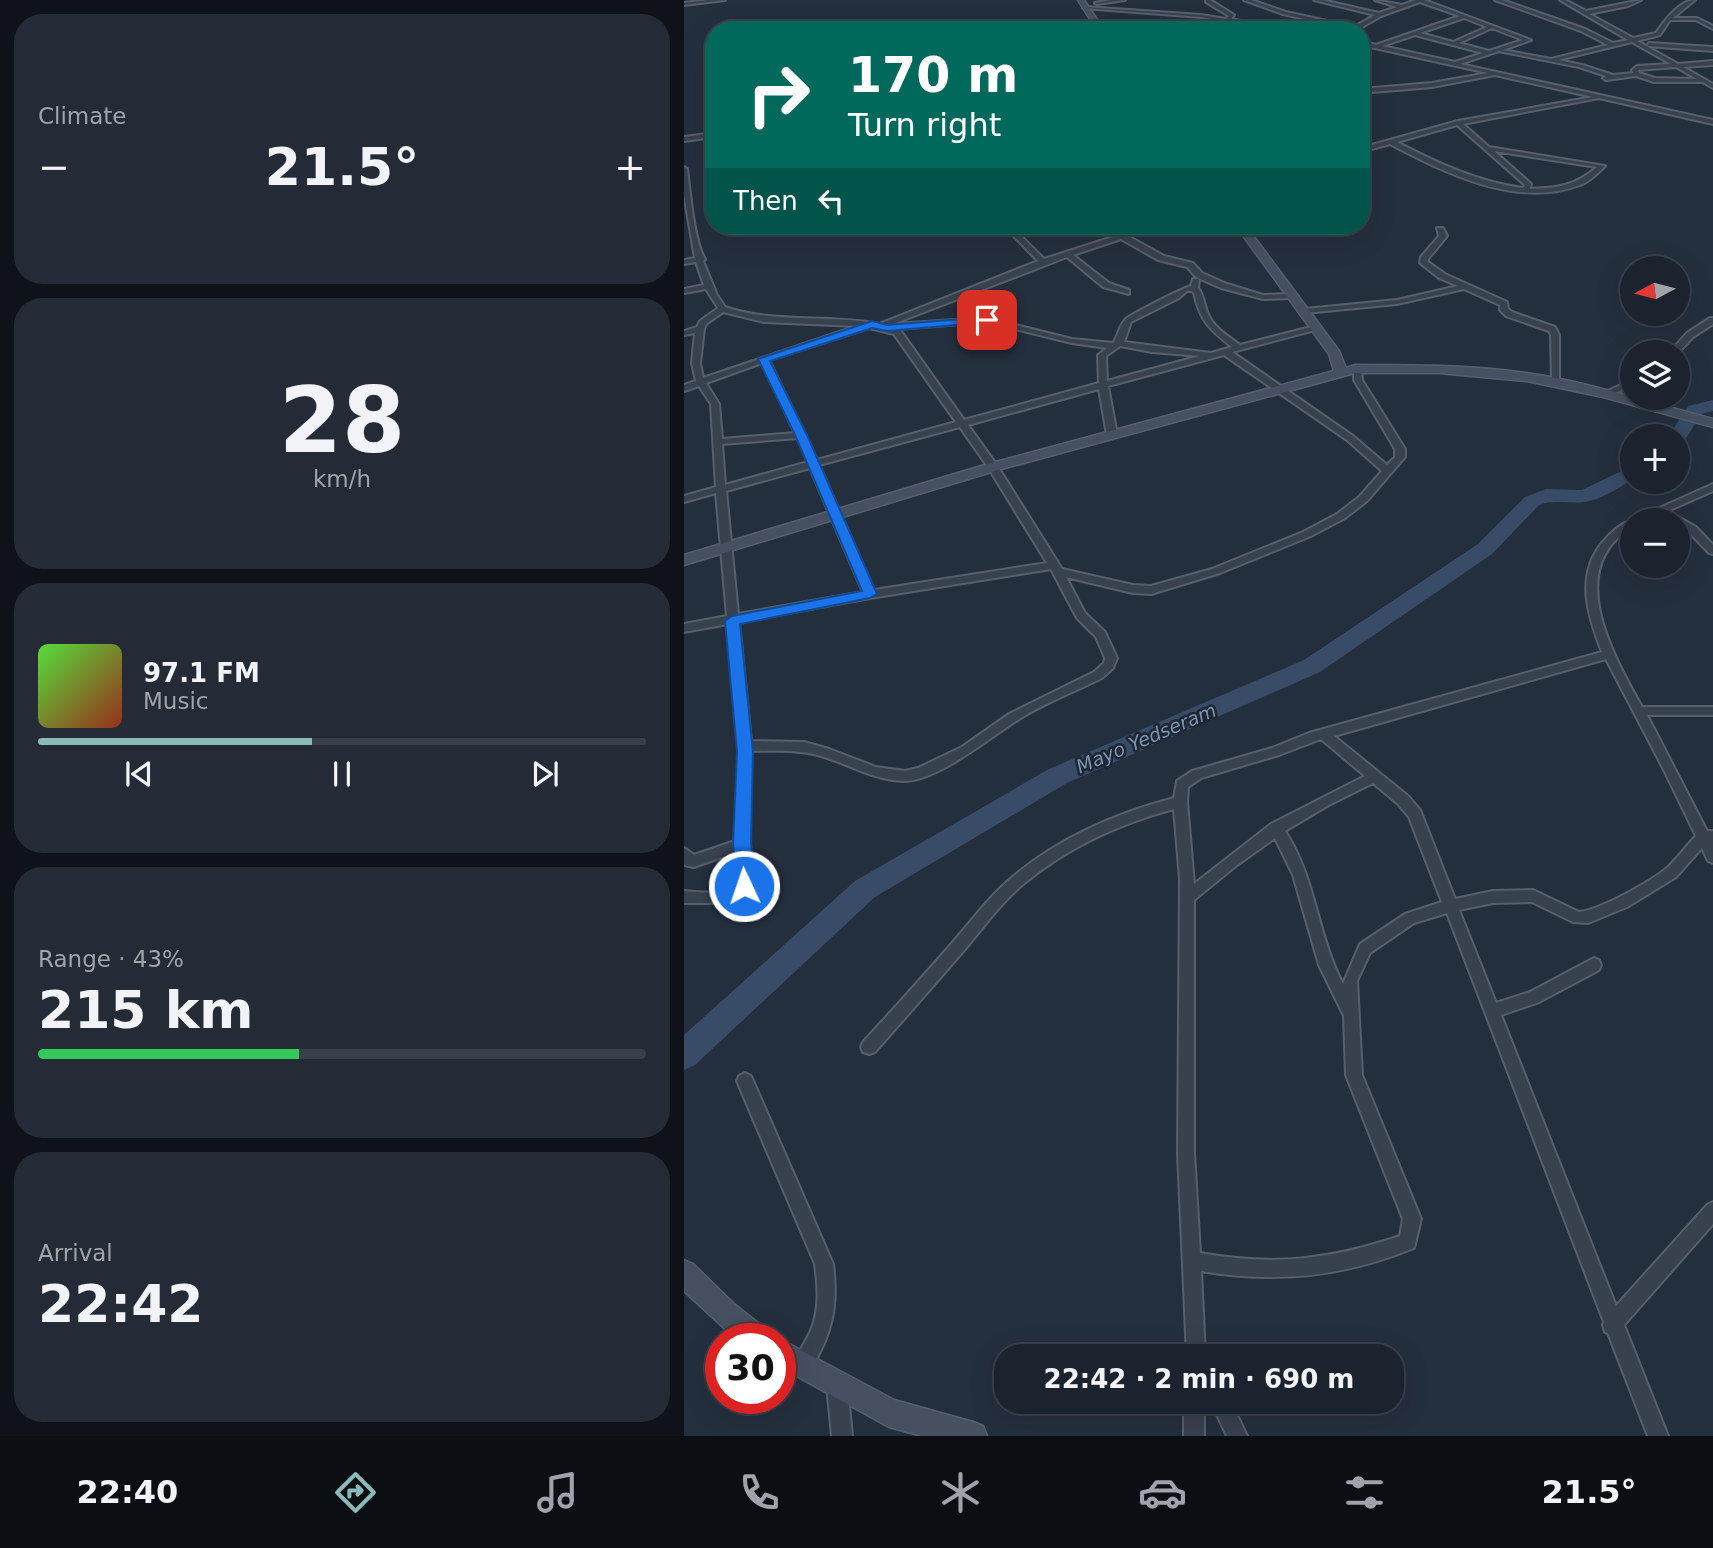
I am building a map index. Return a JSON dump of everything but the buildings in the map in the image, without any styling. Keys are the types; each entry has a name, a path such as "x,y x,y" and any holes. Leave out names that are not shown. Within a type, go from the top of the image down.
{"main road":[{"path":"1083,3 1095,21"},
{"path":"1248,235 1336,354 1358,374"},
{"path":"1336,354 1341,372"},
{"path":"684,560 993,467 1341,372 1358,374 1466,370 1556,382 1713,423"},
{"path":"684,1273 738,1323"},
{"path":"796,1360 889,1413 973,1436"}],"street":[{"path":"684,4 723,0"},
{"path":"1068,0 1238,21"},
{"path":"1083,3 1123,0"},
{"path":"1246,0 1319,21"},
{"path":"1316,0 1379,15"},
{"path":"1377,0 1401,6"},
{"path":"1368,21 1420,0 1528,40 1457,63"},
{"path":"1497,0 1583,30 1612,45"},
{"path":"1562,0 1713,86"},
{"path":"1585,13 1639,0"},
{"path":"1553,60 1658,34 1668,19 1693,0"},
{"path":"1208,1 1232,16 1228,19"},
{"path":"1275,17 1285,13"},
{"path":"1376,46 1463,17"},
{"path":"1668,19 1697,19 1713,28"},
{"path":"1455,43 1491,26"},
{"path":"1413,33 1490,52"},
{"path":"1641,44 1713,49"},
{"path":"1370,45 1713,122"},
{"path":"1691,49 1696,64"},
{"path":"1498,50 1580,66 1613,77"},
{"path":"1580,66 1582,54"},
{"path":"1636,74 1634,70 1637,68 1713,63"},
{"path":"1370,89 1432,85 1498,72"},
{"path":"1601,80 1636,74 1654,80 1713,80"},
{"path":"1370,147 1458,123 1604,96"},
{"path":"1458,123 1523,179 1529,186 1526,189"},
{"path":"684,139 705,136"},
{"path":"1390,141 1435,165 1518,191 1547,190 1578,184 1589,175 1596,174 1602,166 1485,148"},
{"path":"684,169 694,233 708,286 722,309 758,317 872,324 902,337 993,467 1056,568 1081,615 1100,635 1111,658 1109,665 1098,675 1013,718 966,750 921,772 905,776 875,772 825,751 804,747 744,746"},
{"path":"1440,230 1443,236 1424,259 1424,263 1463,286 1504,304 1504,310 1509,314 1552,329 1555,335 1556,382"},
{"path":"684,235 694,233"},
{"path":"1016,235 1043,262"},
{"path":"884,327 1043,262 1125,235"},
{"path":"1122,236 1161,258 1190,265 1199,275 1257,296 1294,296"},
{"path":"1068,254 1106,285 1126,292"},
{"path":"684,262 701,259"},
{"path":"1194,288 1199,275"},
{"path":"684,291 708,286"},
{"path":"1305,312 1397,302 1463,286"},
{"path":"1112,435 1100,359 1116,345 1128,321 1185,289 1194,288"},
{"path":"1194,288 1198,292 1199,308 1208,324 1238,348"},
{"path":"698,377 700,329 703,323 722,309"},
{"path":"884,327 987,320 1072,341 1152,352 1174,350 1214,355"},
{"path":"1685,340 1713,320"},
{"path":"684,388 698,377 872,324"},
{"path":"684,499 1316,327"},
{"path":"684,333 700,329"},
{"path":"1226,352 1350,438 1388,471"},
{"path":"764,359 801,435 870,594"},
{"path":"684,364 711,392 716,404 719,488 744,746 742,844 746,868 744,886 736,894 722,897 684,897"},
{"path":"684,628 870,594 1056,568 1133,589 1164,588 1217,571 1307,534 1341,516 1363,499 1400,457 1400,449 1358,374"},
{"path":"1605,394 1620,388"},
{"path":"717,442 801,435"},
{"path":"1662,508 1713,487"},
{"path":"1690,528 1713,551"},
{"path":"1620,532 1606,543 1592,566 1590,588 1597,621 1638,711 1708,837 1713,857"},
{"path":"1197,1344 1186,1153 1188,897 1180,802 1182,785 1197,774 1275,752 1323,734 1610,654"},
{"path":"1638,711 1713,710"},
{"path":"1323,734 1403,800 1415,814 1612,1325 1658,1436"},
{"path":"1188,897 1233,858 1276,828 1328,797 1374,777"},
{"path":"869,1047 994,903 1021,878 1057,853 1087,838 1135,816 1180,802"},
{"path":"1276,828 1291,849 1306,887 1323,956 1350,1012"},
{"path":"1193,1261 1234,1270 1284,1271 1343,1264 1408,1242 1412,1219 1354,1075 1350,981 1365,949 1410,918 1468,901 1533,896 1578,918 1588,918 1622,903 1671,873 1708,837"},
{"path":"684,854 688,861 694,861 742,844"},
{"path":"1492,1011 1534,997 1594,965"},
{"path":"745,1082 824,1264 829,1296 822,1331 796,1354"},
{"path":"1612,1325 1713,1211"},
{"path":"837,1385 842,1436"},
{"path":"1194,1414 1194,1436"},
{"path":"1227,1414 1237,1436"}],"waterway":[{"name":"Mayo Yedseram","path":"1685,424 1694,410 1713,405"},
{"name":"Mayo Yedseram","path":"684,1055 865,889 1058,776 1312,666 1485,549 1532,501 1546,495 1584,496 1620,479"}],"route":[{"path":"744,886 746,868 742,844 745,752 732,621 870,594 801,435 764,359 872,324 887,328 987,320"}]}
